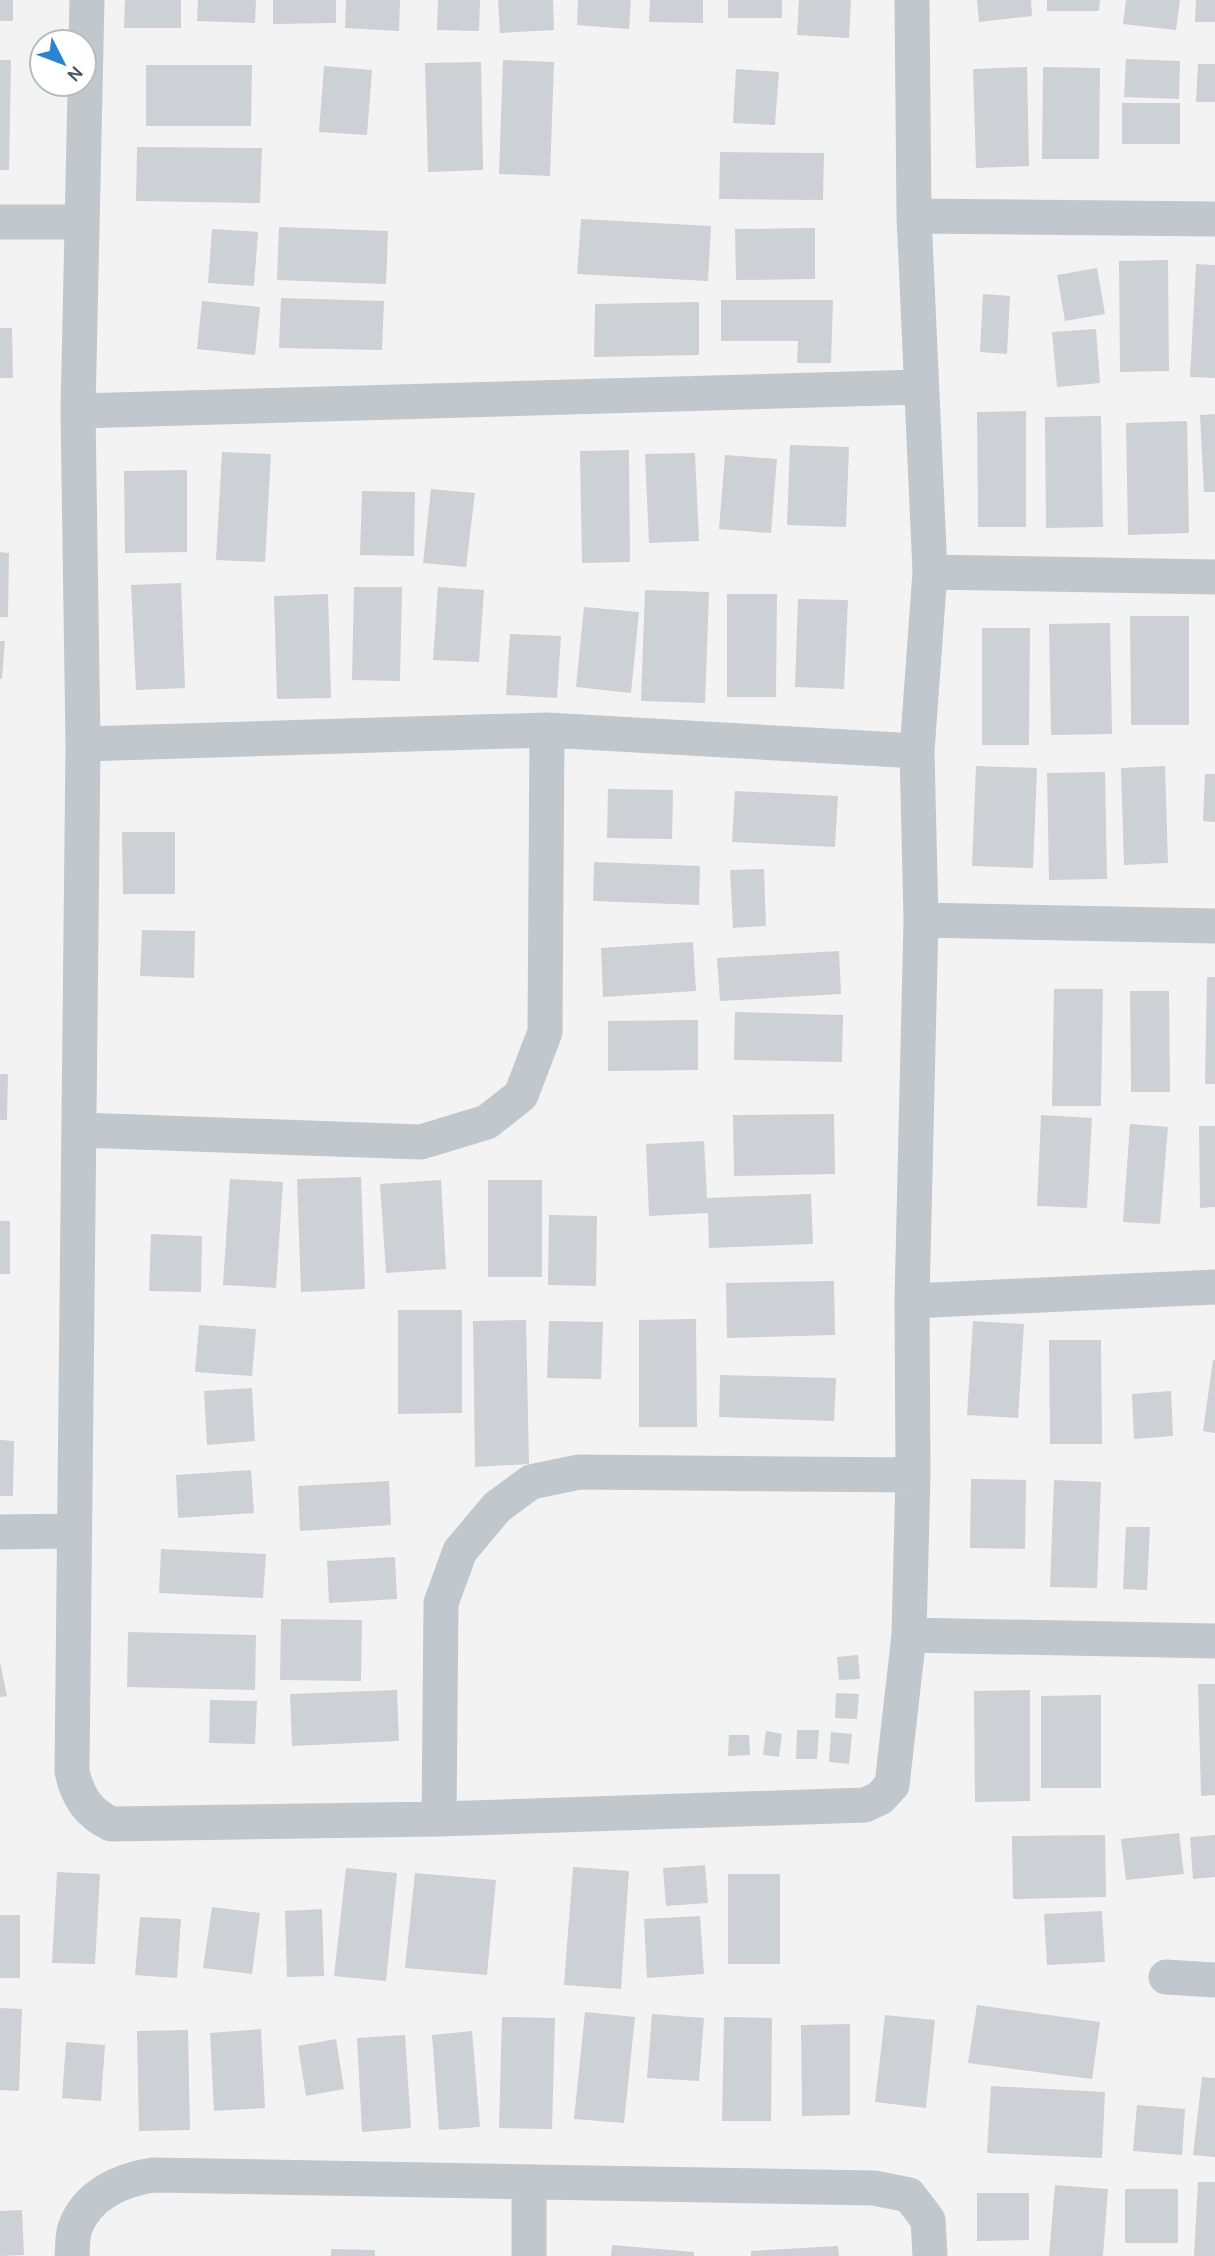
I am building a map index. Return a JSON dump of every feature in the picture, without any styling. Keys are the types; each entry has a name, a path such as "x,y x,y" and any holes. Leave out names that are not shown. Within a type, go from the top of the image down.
{"street":[{"path":"87,0 78,411 83,744 72,1771 75,1787 85,1805 98,1818 111,1824 439,1819 865,1805 880,1798 892,1785 909,1634 913,1475 912,1301 921,920 917,751 930,572 914,216 912,0"},
{"path":"914,216 1215,219"},
{"path":"0,222 81,222"},
{"path":"78,411 920,387"},
{"path":"930,572 1215,577"},
{"path":"83,744 548,730 917,751"},
{"path":"80,1130 421,1142 487,1122 521,1095 545,1032 548,730"},
{"path":"921,920 1215,926"},
{"path":"912,1301 1215,1287"},
{"path":"439,1819 441,1603 460,1552 496,1507 531,1482 579,1472 913,1475"},
{"path":"0,1532 73,1531"},
{"path":"909,1634 1215,1641"},
{"path":"1166,1977 1215,1980"},
{"path":"72,2256 74,2230 82,2215 111,2185 153,2175 874,2188 909,2195 928,2220 930,2256"},
{"path":"529,2182 529,2256"}],"building":[{"path":"0,0 13,0 13,21 0,21"},
{"path":"125,0 181,0 181,28 124,28"},
{"path":"198,0 256,0 255,23 197,21"},
{"path":"273,0 336,0 336,23 273,24"},
{"path":"346,0 400,0 399,31 345,28"},
{"path":"438,0 480,0 479,31 437,30"},
{"path":"498,0 553,0 554,30 500,33"},
{"path":"578,0 631,0 629,29 577,25"},
{"path":"650,0 703,0 703,23 649,22"},
{"path":"728,0 782,0 782,18 728,18"},
{"path":"799,0 851,0 849,38 797,35"},
{"path":"977,0 1031,0 1032,16 979,22"},
{"path":"1047,0 1100,0 1099,11 1047,11"},
{"path":"1126,0 1180,0 1176,30 1123,24"},
{"path":"1196,0 1215,0 1215,22 1195,22"},
{"path":"1126,59 1180,61 1179,99 1124,97"},
{"path":"0,60 11,60 9,170 0,170"},
{"path":"503,60 554,62 550,176 499,174"},
{"path":"481,62 483,170 428,172 425,63"},
{"path":"1198,64 1215,64 1215,102 1196,102"},
{"path":"146,65 252,65 251,126 146,126"},
{"path":"324,66 372,70 367,135 319,132"},
{"path":"1027,67 1029,166 976,168 973,69"},
{"path":"1043,67 1100,68 1099,159 1042,159"},
{"path":"736,69 779,72 775,125 733,123"},
{"path":"1122,103 1180,103 1180,144 1122,144"},
{"path":"137,147 262,148 260,203 136,201"},
{"path":"720,152 824,153 823,200 719,199"},
{"path":"581,219 711,226 708,281 577,274"},
{"path":"279,227 388,231 386,284 277,280"},
{"path":"815,228 815,279 736,280 735,229"},
{"path":"212,229 258,232 254,286 208,283"},
{"path":"1168,260 1169,371 1120,372 1119,261"},
{"path":"1196,264 1215,265 1215,378 1190,377"},
{"path":"1097,268 1105,314 1065,321 1057,275"},
{"path":"983,294 1010,296 1007,354 980,352"},
{"path":"281,298 384,301 382,350 279,348"},
{"path":"721,300 833,300 831,363 797,363 798,341 721,341"},
{"path":"202,301 260,307 255,355 197,349"},
{"path":"699,302 699,355 594,357 595,304"},
{"path":"0,328 12,328 13,378 0,378"},
{"path":"1096,329 1100,383 1057,387 1052,332"},
{"path":"1026,411 1026,527 978,527 977,412"},
{"path":"1215,414 1215,492 1204,492 1200,415"},
{"path":"1101,416 1103,527 1046,528 1045,417"},
{"path":"1187,421 1189,533 1128,535 1126,423"},
{"path":"790,445 849,447 846,527 787,525"},
{"path":"629,450 630,562 582,563 580,451"},
{"path":"222,452 271,454 265,562 216,560"},
{"path":"695,453 699,541 649,543 645,454"},
{"path":"725,455 777,459 771,533 719,529"},
{"path":"187,470 187,552 125,553 124,471"},
{"path":"431,489 475,493 466,567 423,563"},
{"path":"362,491 415,492 414,556 360,555"},
{"path":"0,552 9,553 8,617 0,617"},
{"path":"181,583 185,688 136,690 131,585"},
{"path":"354,587 402,587 400,681 352,680"},
{"path":"438,587 484,590 479,662 433,660"},
{"path":"645,590 709,592 705,703 641,701"},
{"path":"328,594 331,698 277,699 274,596"},
{"path":"727,594 777,594 776,697 727,697"},
{"path":"798,599 848,600 844,689 795,687"},
{"path":"584,607 639,612 631,693 576,687"},
{"path":"1130,616 1189,616 1189,725 1131,725"},
{"path":"1110,623 1112,734 1051,735 1049,624"},
{"path":"982,628 1030,628 1029,745 982,745"},
{"path":"510,634 561,636 557,698 506,695"},
{"path":"0,641 5,641 2,679 0,679"},
{"path":"976,766 1037,768 1033,868 972,866"},
{"path":"1165,766 1168,863 1124,865 1121,768"},
{"path":"1105,772 1107,879 1049,880 1047,773"},
{"path":"1205,774 1215,774 1215,822 1203,821"},
{"path":"608,789 673,790 672,839 607,838"},
{"path":"735,791 838,796 835,847 732,842"},
{"path":"122,832 175,832 175,894 123,894"},
{"path":"594,862 700,866 699,905 593,901"},
{"path":"764,869 766,926 733,928 730,870"},
{"path":"142,930 195,931 194,978 140,976"},
{"path":"693,942 696,991 603,997 601,948"},
{"path":"839,951 841,994 720,1001 717,958"},
{"path":"1207,977 1215,977 1215,1084 1205,1084"},
{"path":"1054,989 1103,989 1101,1106 1052,1106"},
{"path":"1130,991 1169,991 1170,1092 1131,1092"},
{"path":"735,1012 843,1015 842,1062 734,1060"},
{"path":"698,1020 698,1070 608,1071 608,1021"},
{"path":"0,1074 8,1074 7,1120 0,1120"},
{"path":"834,1114 835,1174 734,1176 733,1115"},
{"path":"1041,1115 1092,1118 1087,1208 1037,1206"},
{"path":"1130,1124 1168,1127 1160,1224 1123,1222"},
{"path":"1199,1126 1215,1126 1215,1207 1200,1208"},
{"path":"704,1141 707,1198 811,1194 813,1244 709,1248 708,1213 649,1216 646,1144"},
{"path":"361,1177 365,1289 301,1292 297,1179"},
{"path":"230,1179 283,1182 276,1288 223,1285"},
{"path":"441,1180 446,1269 386,1273 380,1184"},
{"path":"488,1180 542,1180 542,1277 488,1277"},
{"path":"549,1215 597,1216 596,1286 548,1285"},
{"path":"0,1221 10,1221 10,1274 0,1274"},
{"path":"151,1234 202,1236 201,1292 149,1291"},
{"path":"834,1281 835,1335 727,1338 726,1283"},
{"path":"398,1310 462,1310 462,1413 398,1414"},
{"path":"696,1319 697,1427 639,1427 639,1320"},
{"path":"526,1320 529,1464 475,1467 473,1321"},
{"path":"549,1321 603,1322 601,1379 547,1378"},
{"path":"973,1321 1024,1324 1018,1418 967,1415"},
{"path":"199,1325 256,1329 252,1376 195,1372"},
{"path":"1049,1340 1101,1340 1102,1444 1050,1444"},
{"path":"1215,1360 1215,1433 1203,1431"},
{"path":"720,1375 836,1378 834,1421 719,1417"},
{"path":"252,1388 255,1441 207,1445 204,1391"},
{"path":"1171,1391 1173,1436 1134,1439 1132,1394"},
{"path":"0,1440 14,1441 13,1496 0,1496"},
{"path":"251,1470 254,1513 178,1518 176,1475"},
{"path":"971,1479 1026,1480 1025,1549 970,1548"},
{"path":"1054,1480 1101,1482 1097,1588 1050,1587"},
{"path":"389,1481 391,1525 300,1531 298,1486"},
{"path":"1126,1527 1150,1527 1147,1590 1123,1589"},
{"path":"161,1549 266,1554 263,1598 159,1593"},
{"path":"395,1557 397,1599 329,1603 327,1561"},
{"path":"281,1619 362,1620 361,1681 280,1680"},
{"path":"128,1632 256,1635 255,1690 127,1687"},
{"path":"858,1655 860,1679 839,1680 837,1657"},
{"path":"0,1662 7,1696 0,1697"},
{"path":"1198,1684 1215,1684 1215,1795 1201,1796"},
{"path":"397,1690 399,1741 292,1746 290,1694"},
{"path":"1030,1690 1030,1801 975,1802 974,1691"},
{"path":"836,1693 859,1694 857,1719 835,1718"},
{"path":"1101,1695 1101,1788 1041,1788 1041,1696"},
{"path":"210,1700 257,1701 255,1744 209,1743"},
{"path":"797,1730 819,1730 817,1759 796,1759"},
{"path":"766,1731 782,1734 779,1757 763,1755"},
{"path":"831,1732 852,1734 849,1764 829,1762"},
{"path":"729,1735 749,1735 750,1755 728,1756"},
{"path":"1179,1833 1184,1874 1126,1880 1121,1839"},
{"path":"1105,1835 1106,1897 1013,1899 1012,1836"},
{"path":"1215,1835 1215,1877 1193,1879 1190,1837"},
{"path":"705,1865 708,1903 666,1906 663,1868"},
{"path":"573,1867 629,1871 621,1989 564,1985"},
{"path":"346,1868 397,1873 386,1981 334,1976"},
{"path":"57,1872 100,1874 95,1964 52,1963"},
{"path":"415,1873 496,1880 487,1975 405,1968"},
{"path":"728,1874 780,1874 780,1964 728,1964"},
{"path":"212,1907 260,1913 252,1974 203,1968"},
{"path":"322,1909 324,1976 287,1977 285,1911"},
{"path":"1102,1911 1105,1962 1047,1965 1044,1914"},
{"path":"0,1915 20,1915 20,1978 0,1978"},
{"path":"700,1916 704,1974 647,1978 644,1919"},
{"path":"140,1917 181,1919 177,1978 135,1975"},
{"path":"977,2005 1100,2022 1092,2079 968,2063"},
{"path":"0,2008 22,2009 19,2091 0,2090"},
{"path":"585,2012 635,2017 624,2123 574,2119"},
{"path":"652,2014 704,2018 699,2081 647,2078"},
{"path":"885,2015 935,2020 926,2108 875,2102"},
{"path":"502,2017 555,2018 552,2129 499,2128"},
{"path":"724,2017 772,2018 771,2121 722,2121"},
{"path":"850,2024 850,2115 802,2116 801,2025"},
{"path":"261,2029 265,2108 214,2111 210,2033"},
{"path":"188,2030 190,2130 139,2131 137,2031"},
{"path":"472,2031 480,2127 439,2130 432,2035"},
{"path":"405,2035 411,2128 362,2132 357,2038"},
{"path":"336,2039 344,2089 306,2096 298,2046"},
{"path":"66,2042 105,2045 101,2101 62,2098"},
{"path":"1202,2077 1215,2078 1215,2157 1193,2155"},
{"path":"991,2086 1105,2092 1102,2158 987,2153"},
{"path":"1137,2105 1185,2109 1182,2155 1133,2151"},
{"path":"1198,2182 1215,2182 1215,2256 1194,2256"},
{"path":"1055,2185 1108,2189 1103,2256 1049,2256"},
{"path":"1125,2189 1178,2189 1178,2243 1125,2243"},
{"path":"977,2193 1029,2193 1029,2240 977,2241"},
{"path":"22,2210 24,2255 0,2256 0,2211"},
{"path":"612,2245 694,2252 694,2256 611,2256"},
{"path":"838,2246 839,2256 751,2256 751,2251"},
{"path":"331,2249 375,2250 375,2256 331,2256"}]}
